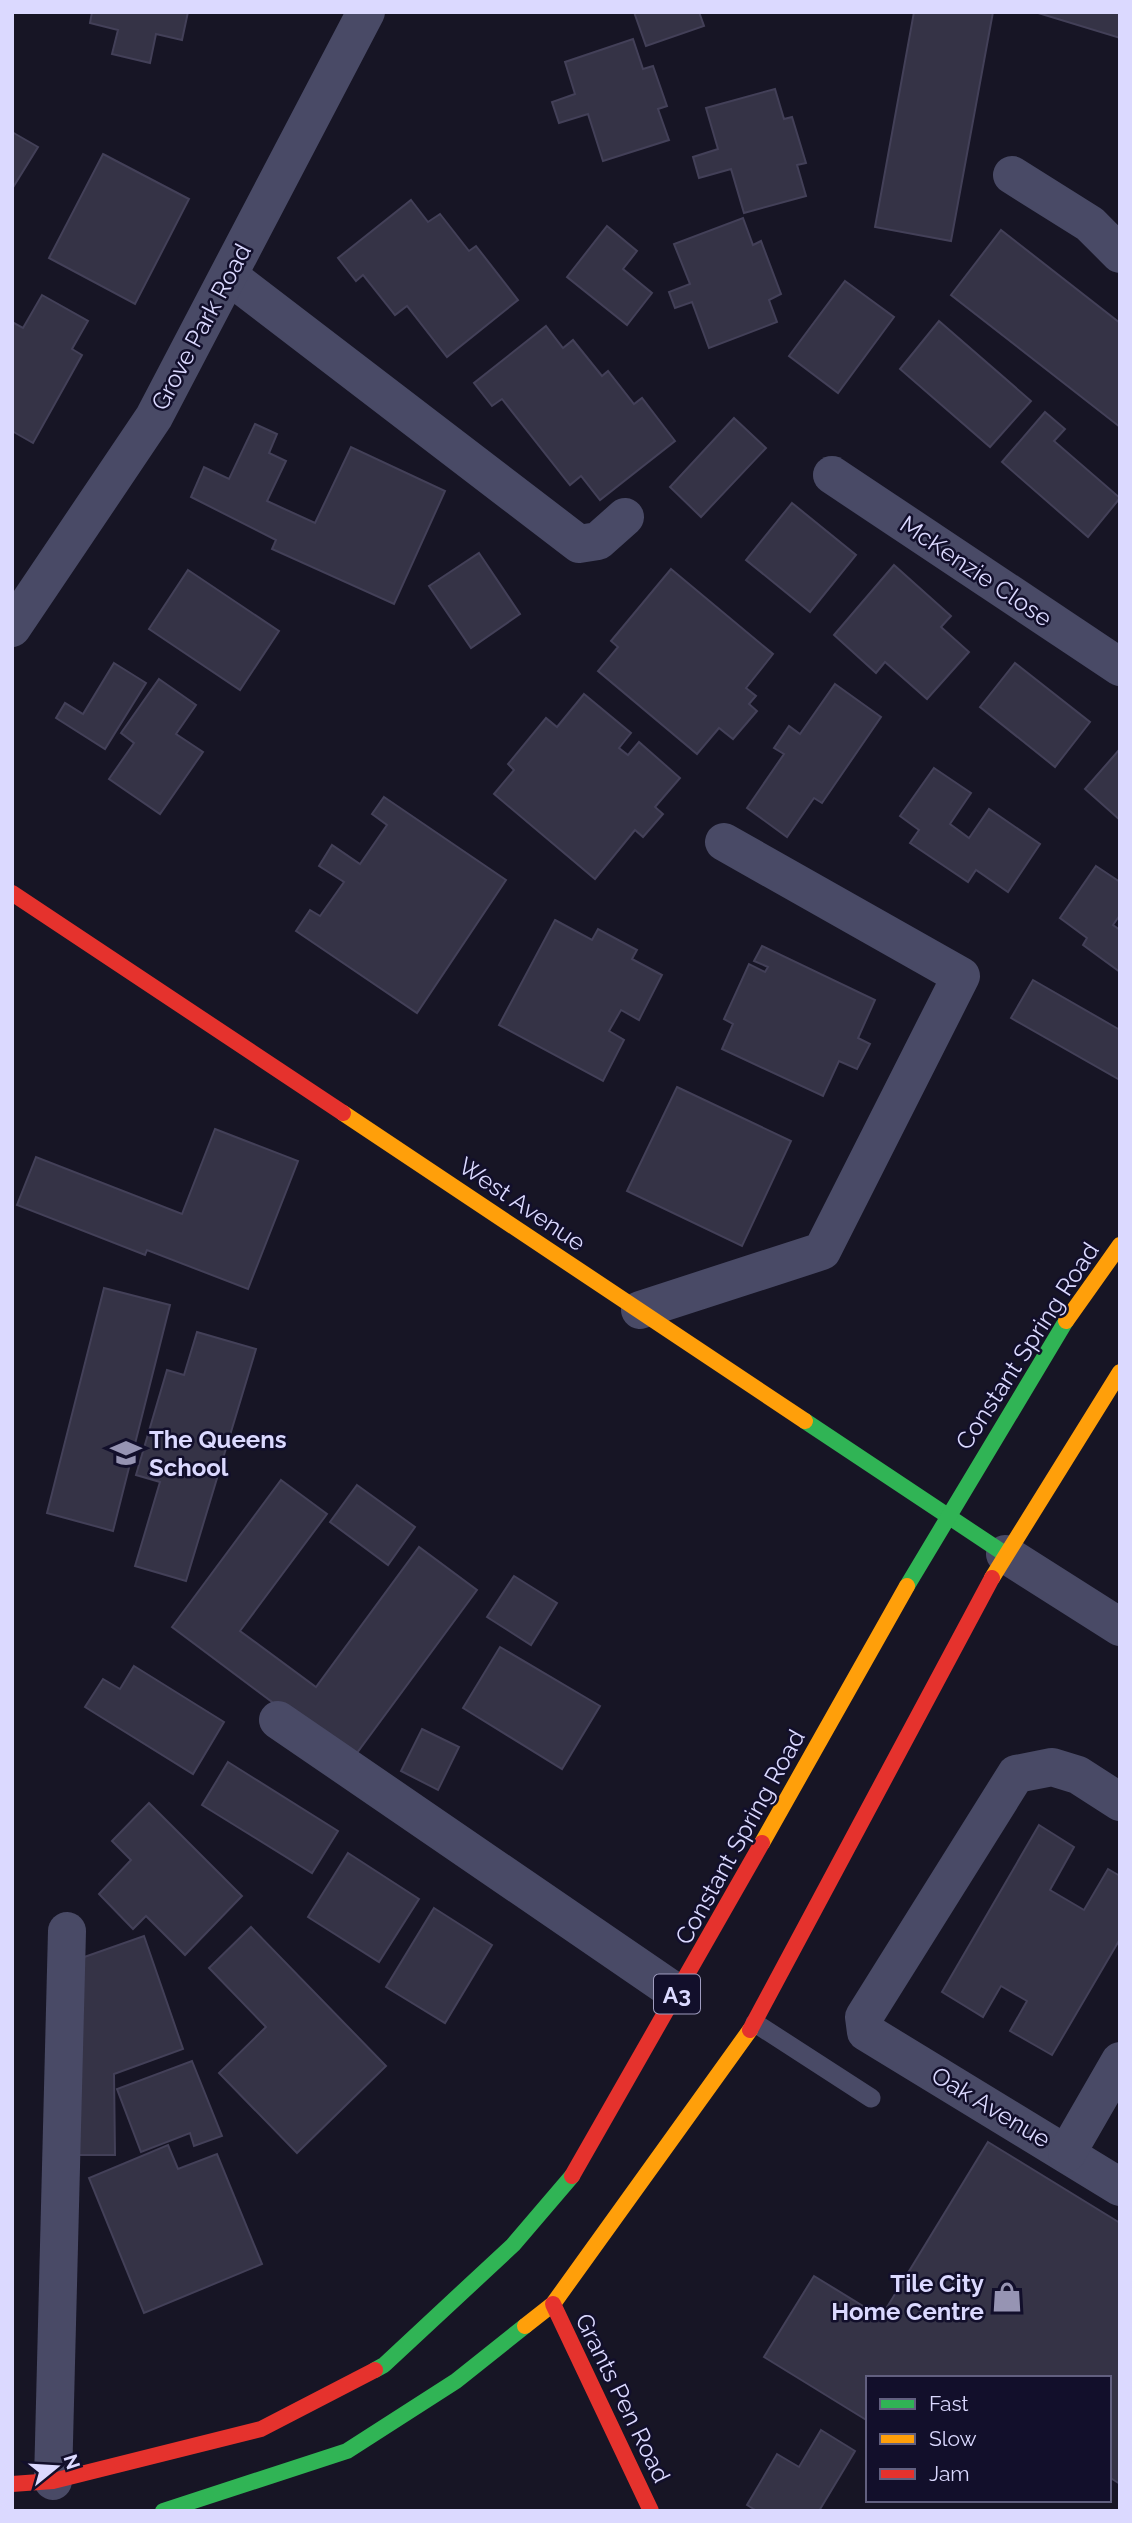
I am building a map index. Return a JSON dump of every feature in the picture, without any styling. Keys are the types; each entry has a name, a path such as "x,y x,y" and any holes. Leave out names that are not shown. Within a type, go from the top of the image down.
{"main road":[{"name":"West Avenue","path":"12,893 1006,1554"},
{"name":"Constant Spring Road","path":"12,2484 53,2482 261,2429 384,2365 513,2245 580,2166 947,1514 1061,1327 1120,1245"},
{"path":"163,2511 347,2451 456,2381 553,2304 755,2023 1006,1554 1120,1372"},
{"name":"Grants Pen Road","path":"553,2304 652,2511"}],"street":[{"name":"Grove Park Road","path":"12,628 155,417 366,12"},
{"path":"1012,175 1090,224 1120,254"},
{"path":"229,276 579,544 598,541 625,517"},
{"name":"McKenzie Close","path":"832,475 1120,667"},
{"path":"640,1310 822,1251 961,976 724,842"},
{"path":"1006,1554 1120,1627"},
{"path":"278,1720 678,1994"},
{"name":"Oak Avenue","path":"1120,1802 1078,1775 1052,1766 1016,1774 864,2017 866,2032 1120,2187"},
{"path":"53,2482 67,1931"},
{"path":"1067,2153 1120,2062"}],"lane":[{"path":"755,2023 871,2098"}],"building":[{"path":"92,12 188,12 182,40 156,34 150,63 112,54 118,30 90,23"},
{"path":"634,12 699,12 704,26 646,46"},
{"path":"914,12 993,12 951,241 875,227"},
{"path":"1035,12 1120,12 1120,38"},
{"path":"633,39 643,69 653,66 667,106 658,109 669,140 603,161 588,114 559,123 552,102 575,94 565,62"},
{"path":"775,89 784,119 792,117 806,163 797,165 806,196 744,213 731,169 699,178 693,157 718,149 706,108"},
{"path":"12,132 38,147 12,189"},
{"path":"103,154 189,199 135,304 49,258"},
{"path":"411,200 428,222 440,214 469,251 476,246 518,300 447,357 407,306 395,315 363,275 356,281 338,258"},
{"path":"743,218 753,245 761,241 781,294 769,300 777,322 709,348 692,302 675,308 669,292 690,284 674,244"},
{"path":"607,226 637,251 623,269 652,293 627,325 567,277"},
{"path":"1001,230 1120,323 1120,427 951,295"},
{"path":"845,281 894,317 838,393 789,356"},
{"path":"42,295 88,321 72,349 82,355 33,443 12,431 12,322 23,328"},
{"path":"939,321 1031,401 990,447 900,369"},
{"path":"546,326 563,348 573,340 602,376 608,371 634,404 642,398 675,441 600,500 581,476 570,485 502,399 492,406 474,383"},
{"path":"1045,412 1065,429 1054,441 1120,498 1088,537 1002,462"},
{"path":"734,418 766,448 701,517 670,487"},
{"path":"255,424 277,434 269,453 286,461 267,501 315,523 351,447 445,491 394,604 272,549 276,540 191,497 204,467 229,479"},
{"path":"792,503 856,555 810,612 746,560"},
{"path":"479,553 520,614 471,648 429,586"},
{"path":"894,565 951,616 941,627 969,652 927,699 885,662 876,673 834,635"},
{"path":"671,569 773,654 746,688 756,696 749,704 757,711 733,739 719,728 697,754 598,671 618,647 611,641"},
{"path":"188,570 279,631 240,690 149,629"},
{"path":"114,663 146,683 105,749 56,718 65,703 83,714"},
{"path":"1015,663 1090,722 1055,767 980,707"},
{"path":"159,679 196,705 176,734 203,752 160,814 109,779 134,743 121,733"},
{"path":"835,684 881,717 822,803 814,798 787,837 747,808 784,754 774,748 789,726 800,734"},
{"path":"584,694 631,733 619,748 628,755 639,742 680,778 655,807 663,814 643,837 635,830 595,879 494,794 514,770 508,764 546,718 557,727"},
{"path":"1120,751 1120,820 1085,789"},
{"path":"934,768 971,793 950,824 969,838 989,809 1040,844 1008,892 976,870 968,882 910,843 919,830 900,816"},
{"path":"384,797 506,880 417,1013 296,931 310,910 320,916 344,882 319,866 332,845 360,864 387,825 372,814"},
{"path":"1096,866 1120,882 1120,915 1113,925 1120,930 1120,972 1083,945 1087,938 1060,918"},
{"path":"555,920 592,940 598,929 637,950 632,959 662,975 639,1020 621,1010 609,1031 624,1040 603,1081 499,1025"},
{"path":"762,946 875,1000 858,1038 870,1044 857,1069 839,1061 823,1096 722,1049 733,1024 724,1019 749,964 765,972 768,967 754,961"},
{"path":"1033,980 1120,1030 1120,1080 1011,1018"},
{"path":"677,1087 791,1141 742,1246 627,1191"},
{"path":"215,1129 298,1161 248,1289 147,1250 145,1255 17,1205 36,1157 182,1214"},
{"path":"104,1288 170,1305 113,1531 47,1513"},
{"path":"197,1332 256,1349 186,1581 135,1566 160,1482 136,1475 167,1370 184,1375"},
{"path":"281,1480 327,1514 240,1631 316,1687 419,1547 477,1590 351,1761 172,1627"},
{"path":"357,1485 415,1527 388,1565 330,1522"},
{"path":"514,1576 557,1603 531,1645 487,1617"},
{"path":"500,1647 600,1706 562,1769 463,1708"},
{"path":"134,1666 224,1722 193,1774 85,1707 103,1679 120,1689"},
{"path":"422,1729 459,1747 438,1790 401,1771"},
{"path":"228,1762 338,1831 312,1873 202,1805"},
{"path":"149,1803 242,1896 185,1955 146,1916 133,1929 99,1894 131,1860 112,1841"},
{"path":"1039,1825 1074,1847 1050,1890 1084,1910 1108,1869 1120,1876 1120,1939 1052,2055 1010,2031 1027,2001 1001,1986 983,2017 942,1992"},
{"path":"348,1853 419,1899 379,1962 308,1917"},
{"path":"434,1908 492,1945 445,2023 386,1987"},
{"path":"251,1927 386,2066 297,2153 219,2073 266,2027 209,1968"},
{"path":"144,1936 183,2049 114,2074 115,2155 72,2155 70,1962"},
{"path":"192,2061 222,2136 194,2146 190,2133 141,2152 117,2089"},
{"name":"Tile City Home Centre","path":"988,2142 1120,2223 1120,2484 1111,2478 1111,2376 866,2376 866,2420 764,2357 814,2276 881,2317"},
{"path":"168,2145 178,2169 217,2154 262,2264 144,2313 89,2178"},
{"path":"821,2430 855,2451 819,2511 757,2511 747,2505 777,2454 799,2467"}],"traffic: fast":[{"path":"907,1586 1066,1321"},
{"path":"805,1421 1005,1554"},
{"path":"375,2370 384,2365 513,2245 572,2176"},
{"path":"163,2511 347,2451 456,2381 525,2326"}],"traffic: slow":[{"path":"343,1113 805,1421"},
{"path":"1066,1321 1120,1245"},
{"path":"992,1578 1120,1372"},
{"path":"762,1843 907,1586"},
{"path":"525,2326 553,2304 750,2030"}],"traffic: jam":[{"path":"12,893 343,1113"},
{"path":"750,2030 992,1578"},
{"path":"572,2176 762,1843"},
{"path":"553,2304 651,2511"},
{"path":"12,2484 53,2481 261,2429 375,2370"}],"place":[{"name":"The Queens School","path":"126,1453"},
{"name":"Tile City Home Centre","path":"1007,2297"}]}
